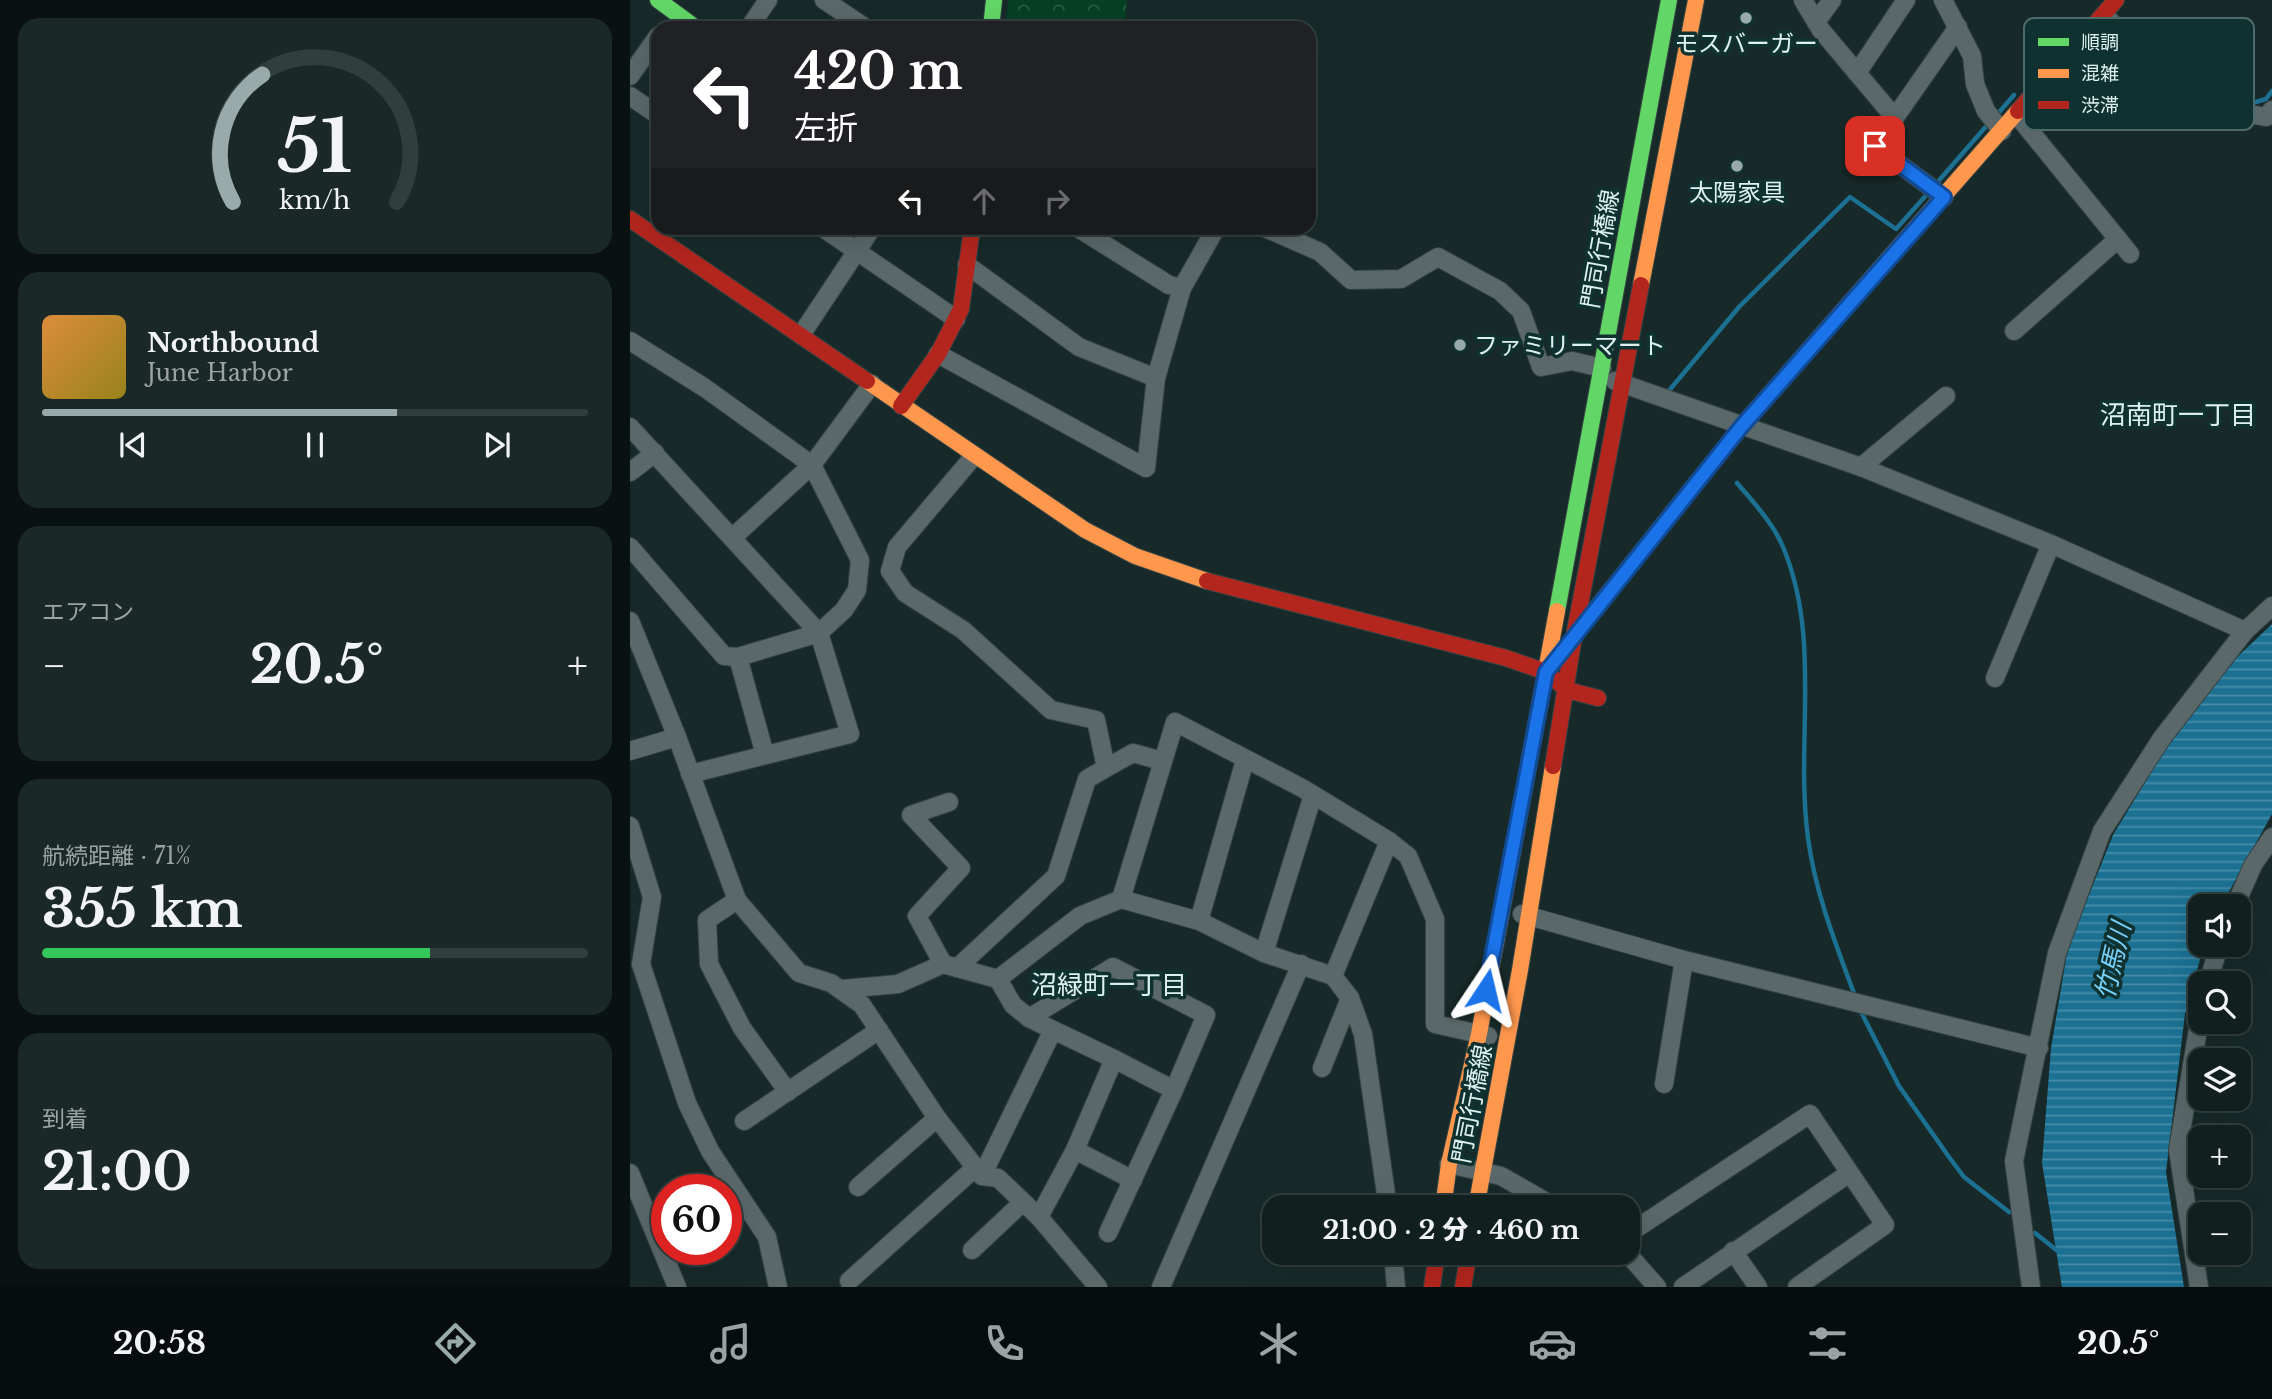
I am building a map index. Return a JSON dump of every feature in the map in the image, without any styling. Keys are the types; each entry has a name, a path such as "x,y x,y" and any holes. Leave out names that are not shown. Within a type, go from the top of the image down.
{"main road":[{"path":"658,0 686,21"},
{"path":"992,21 993,0"},
{"name":"門司行橋線","path":"1445,1195 1479,1034 1669,0"},
{"name":"門司行橋線","path":"1478,1195 1529,916 1574,636 1696,0"},
{"name":"門司行橋線","path":"1546,672 1741,427 1935,191 1995,123 2017,115 2024,107"},
{"path":"630,219 651,233"},
{"path":"654,235 974,456 1085,530 1135,556 1184,575 1506,658 1546,672 1567,690 1598,698"},
{"path":"901,406 938,354 961,309 971,235"},
{"path":"1593,541 1613,551 1637,556"},
{"path":"1432,1287 1435,1265"},
{"path":"1463,1287 1467,1265"}],"street":[{"path":"754,21 768,0"},
{"path":"824,0 856,21"},
{"path":"1803,0 1816,22 1895,118"},
{"path":"1816,22 1832,0"},
{"path":"1857,73 1906,0"},
{"path":"1943,0 1972,55 1975,84 1995,123"},
{"path":"668,21 674,12"},
{"path":"1935,191 1875,146 1958,27"},
{"path":"630,76 651,46"},
{"path":"630,96 651,110"},
{"path":"2017,115 2024,124"},
{"path":"2029,130 2130,254"},
{"path":"834,235 956,319"},
{"path":"801,335 867,235"},
{"path":"1089,235 1169,285 1182,288"},
{"path":"938,354 1146,468 1156,378 1182,288 1212,235"},
{"path":"1281,235 1320,252 1351,280 1401,279 1438,257 1500,291 1521,311 1541,368 1572,361 1624,384 1741,427 1861,467 2051,544 2245,631"},
{"path":"2014,331 2118,239"},
{"path":"967,265 1079,346 1156,378"},
{"path":"630,341 705,387 812,465 860,560 858,590 844,610 819,633 738,657 724,656 630,547"},
{"path":"732,538 812,465 872,384"},
{"path":"1861,467 1946,396"},
{"path":"630,428 819,633 850,734 690,774"},
{"path":"630,472 655,453"},
{"path":"974,456 897,547 890,571 905,593 963,629 1051,710 1096,720 1107,768"},
{"path":"1995,678 2051,544"},
{"path":"2031,1287 2014,1161 2039,1048 2056,953 2102,831 2162,738 2245,631 2272,606"},
{"path":"630,621 677,737 737,900 799,973 843,989 862,1005 937,1118 979,1172 998,1178 1039,1217 1098,1287"},
{"path":"738,657 765,755"},
{"path":"1121,900 1175,722 1313,795 1390,841 1408,856 1435,919 1435,1024 1507,1040"},
{"path":"630,751 677,737"},
{"path":"843,989 898,984 950,966 1056,876 1087,779 1133,752 1162,761"},
{"path":"1199,922 1245,760"},
{"path":"1264,953 1313,795"},
{"path":"949,802 911,815 961,868 916,916 950,966 998,979 1013,1005 1029,1018 1174,1090"},
{"path":"630,826 652,897 636,954 687,1103 710,1151 767,1237 778,1287"},
{"path":"2240,894 2253,865 2272,837"},
{"path":"1333,976 1390,841"},
{"path":"737,900 707,920 709,964 742,1028 788,1092"},
{"path":"998,979 1080,916 1121,900 1199,922 1264,953 1333,976 1350,998 1363,1034 1386,1195"},
{"path":"1501,910 1684,960 2039,1048"},
{"path":"1664,1084 1684,960"},
{"path":"1161,1287 1301,964"},
{"path":"1029,1018 1113,967 1206,1015 1108,1233"},
{"path":"1322,1068 1350,998"},
{"path":"744,1121 878,1030"},
{"path":"849,1281 979,1172 1053,1030"},
{"path":"2197,1034 2178,1150 2199,1287"},
{"path":"1039,1217 1075,1150 1114,1059"},
{"path":"1640,1226 1810,1114 1848,1174 1885,1225 1797,1287"},
{"path":"858,1187 937,1118"},
{"path":"1075,1150 1133,1180"},
{"path":"1450,1164 1501,1176 1534,1195"},
{"path":"630,1172 677,1287"},
{"path":"1683,1287 1848,1174"},
{"path":"972,1250 1023,1202"},
{"path":"1733,1251 1758,1287"},
{"path":"1394,1265 1396,1287"},
{"path":"1637,1265 1657,1287"}],"green space":[{"path":"1008,0 1127,0 1126,21 1006,21"}],"water":[{"name":"竹馬川","path":"2272,624 2272,814 2228,894 2188,894 2188,957 2201,957 2197,971 2188,971 2188,1003 2166,1172 2184,1287 2062,1287 2042,1163 2051,1048 2068,947 2113,835 2158,761 2214,679"}],"waterway":[{"path":"2254,102 2266,99 2272,91"},
{"path":"1995,117 2014,95"},
{"path":"1935,185 1989,123"},
{"path":"1667,393 1739,307 1850,197 1896,229 1929,192"},
{"path":"1737,483 1774,530 1795,582 1805,654 1804,765 1808,838 1821,898 1855,996"},
{"path":"1859,1008 1899,1086 1949,1157 1964,1177 2009,1212"},
{"path":"2035,1233 2059,1252"}],"traffic: fast":[{"path":"658,0 686,21"},
{"path":"992,21 994,0"},
{"path":"1557,611 1669,0"},
{"path":"1578,631 1741,427 1790,371"}],"traffic: slow":[{"path":"1641,285 1696,0"},
{"path":"1790,371 2018,111"},
{"path":"867,381 1085,530 1135,556 1207,581"},
{"path":"1445,1195 1449,1164 1479,1034 1557,611"},
{"path":"1478,1195 1520,970 1553,766"}],"traffic: jam":[{"path":"2100,18 2116,0"},
{"path":"2018,111 2024,104"},
{"path":"630,219 651,233"},
{"path":"653,235 867,381"},
{"path":"901,406 938,354 961,309 971,235"},
{"path":"1553,766 1574,636 1641,285"},
{"path":"1207,581 1506,658 1546,672 1567,690 1598,698"},
{"path":"1432,1287 1435,1265"},
{"path":"1463,1287 1467,1265"}],"place":[{"name":"モスバーガー","path":"1746,18"},
{"name":"太陽家具","path":"1737,166"},
{"name":"ファミリーマート","path":"1460,345"}],"district":[{"name":"沼南町一丁目","path":"2178,415"},
{"name":"沼緑町一丁目","path":"1109,985"}],"route":[{"path":"1486,990 1546,672 1741,427 1944,197 1875,146"}]}
